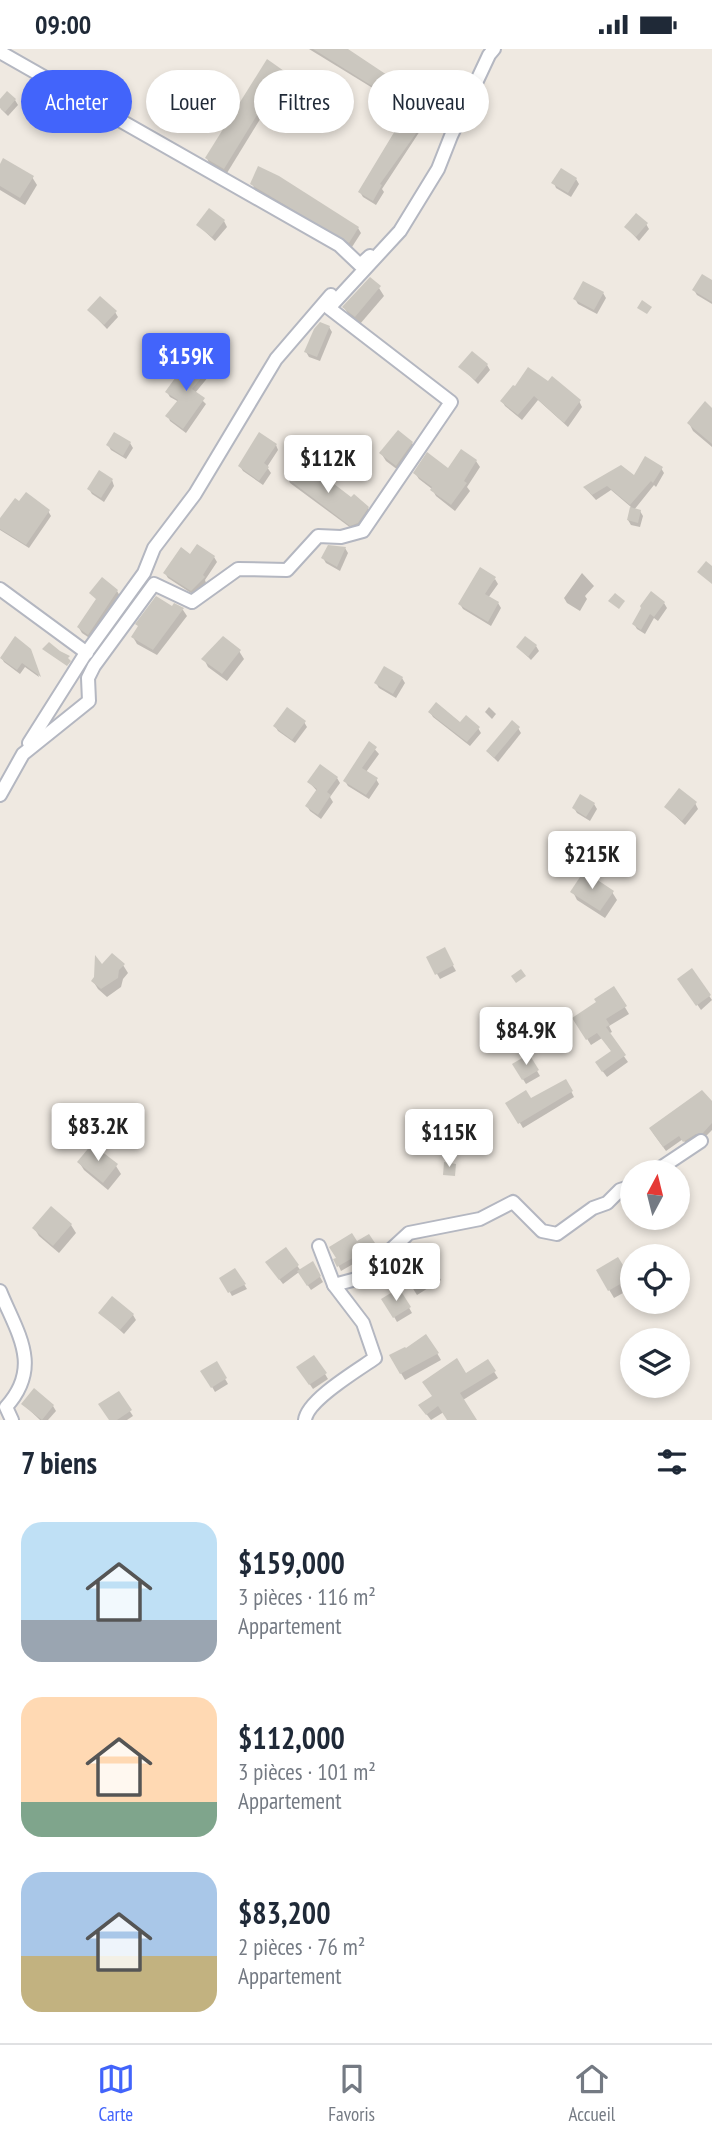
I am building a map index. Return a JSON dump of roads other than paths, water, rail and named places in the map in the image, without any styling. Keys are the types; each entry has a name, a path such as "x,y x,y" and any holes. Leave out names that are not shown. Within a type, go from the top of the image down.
{"street":[{"path":"23,754 89,701 88,678 94,666 154,584 192,602 238,569 287,570 318,536 341,537 363,531 451,402 329,308 400,231 438,169 478,78 494,49"},
{"path":"0,52 339,245 360,265"},
{"path":"0,795 87,653 144,573 154,548 195,493 276,359 360,265 400,231"},
{"path":"0,589 87,653"},
{"path":"672,1160 701,1140"},
{"path":"334,1285 360,1278 409,1233 480,1219 513,1202 542,1231 556,1234 593,1208 607,1203 620,1190"},
{"path":"305,1420 306,1414 326,1394 374,1358 363,1323 334,1285 319,1246"},
{"path":"0,1291 22,1343 27,1364 16,1395 6,1407 11,1420"},
{"path":"0,1408 11,1420"}]}
